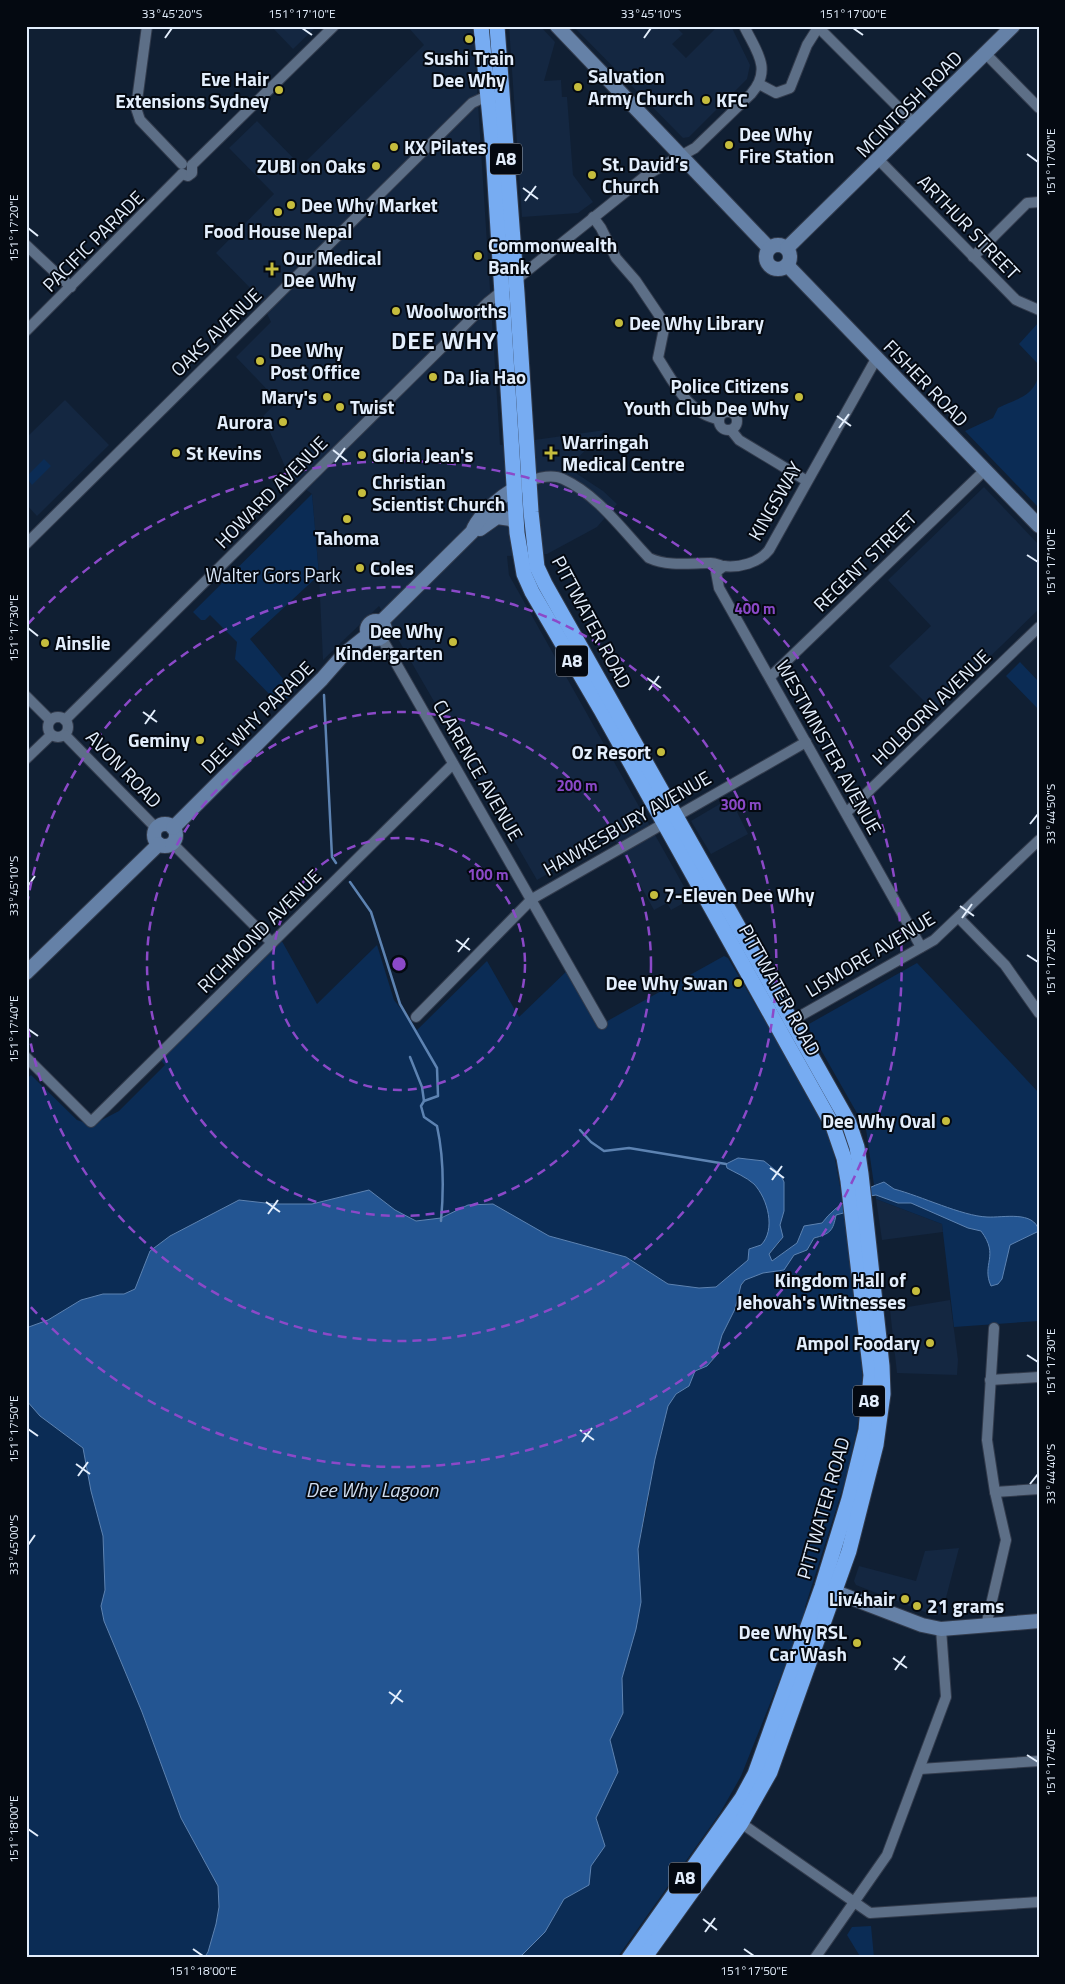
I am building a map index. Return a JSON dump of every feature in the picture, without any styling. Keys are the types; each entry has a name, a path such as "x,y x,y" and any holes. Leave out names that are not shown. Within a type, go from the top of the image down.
{"highway":[{"name":"PITTWATER ROAD","path":"481,26 493,150 519,548 532,592 601,710 669,820"},
{"name":"PITTWATER ROAD","path":"497,26 529,481 534,544 540,576 669,820 785,1024 833,1126 844,1158 855,1177 858,1207 870,1393 866,1430 829,1589 770,1772 741,1823 644,1958"},
{"name":"PITTWATER ROAD","path":"629,1958 742,1798 755,1774 829,1589"}],"main road":[{"path":"557,26 770,248"},
{"name":"MCINTOSH ROAD","path":"787,248 879,160 1013,26"},
{"path":"776,244 787,248 791,254 787,266 780,269 770,266 766,259 770,248 776,244"},
{"name":"FISHER ROAD","path":"787,266 1039,526"},
{"path":"472,532 476,523 514,489 529,481"},
{"path":"472,532 497,516 511,519 517,525"},
{"name":"DEE WHY PARADE","path":"173,828 322,679 337,661 375,636 368,628 370,623 381,622 472,532"},
{"path":"26,973 165,844 175,838 173,828 166,824 156,828 154,839 165,844"},
{"path":"829,1589 922,1625 941,1629 1039,1621"}],"street":[{"path":"147,26 136,108 140,120 186,168"},
{"name":"PACIFIC PARADE","path":"26,331 186,168 334,26"},
{"path":"744,26 763,67 758,84 776,93 790,88 807,45 818,27 915,124"},
{"path":"986,54 1039,108"},
{"name":"HOWARD AVENUE","path":"65,720 502,290 648,174 695,148 758,84"},
{"name":"OAKS AVENUE","path":"26,544 472,103 487,96 502,95"},
{"name":"ARTHUR STREET","path":"879,160 1016,300 1039,310"},
{"path":"973,257 1027,203 1039,202"},
{"path":"593,217 601,228 616,258 636,281 665,324 658,358 690,404 712,418 719,419"},
{"path":"26,245 71,287"},
{"name":"KINGSWAY","path":"529,481 539,477 563,478 604,509 649,558 655,561 679,564 713,563 724,566 755,561 765,555 876,358"},
{"path":"719,419 726,412 734,414 736,424 731,430"},
{"path":"719,419 721,427 731,430 738,440 807,481"},
{"name":"REGENT STREET","path":"770,677 985,470"},
{"name":"WESTMINSTER AVENUE","path":"724,566 716,572 718,588 847,812 921,946"},
{"name":"HOLBORN AVENUE","path":"847,812 1039,627"},
{"name":"CLARENCE AVENUE","path":"375,636 532,899 602,1024"},
{"path":"26,696 50,720"},
{"path":"56,717 65,720 68,728 65,735 58,738 51,735 48,726 50,720 56,717"},
{"path":"26,759 51,735"},
{"name":"AVON ROAD","path":"65,735 156,828"},
{"name":"HAWKESBURY AVENUE","path":"416,1017 532,899 806,742"},
{"name":"RICHMOND AVENUE","path":"26,1057 91,1122 453,764"},
{"name":"LISMORE AVENUE","path":"785,1024 934,940 1039,840"},
{"path":"165,844 272,943"},
{"path":"959,918 1005,965 1039,1013"},
{"path":"986,1626 1006,1540 995,1492 987,1440 994,1328"},
{"path":"990,1380 1039,1377"},
{"path":"995,1492 1039,1489"},
{"path":"816,1958 887,1855 920,1769 946,1697 941,1629"},
{"path":"920,1769 1039,1761"},
{"path":"741,1823 870,1913 1039,1902"}],"shaded area":[{"path":"271,26 317,26 293,49"},
{"path":"407,26 473,26 500,445 605,430 568,468 603,491 617,504 597,527 547,554 507,556 509,575 691,899 671,910 667,903 654,910 613,836 537,880 379,606 323,660 319,575 312,494 290,478 263,416 278,401 236,357 271,322 259,297 216,253 274,194 229,148 257,121 301,166 424,45"},
{"path":"509,26 540,26 555,42 544,81 561,80 562,97 567,97 573,175 593,202 578,213 522,217"},
{"path":"573,26 655,26 659,30 663,26 675,26 683,34 672,44 686,58 718,26 731,26 750,65 747,79 689,137 683,138"},
{"path":"65,400 109,445 37,516 26,504 26,438"},
{"path":"984,487 1039,545 1039,609 934,711 889,666 931,626 888,580"},
{"path":"730,798 748,834 711,854 691,821"},
{"path":"876,1199 942,1224 943,1232 882,1240"},
{"path":"950,1300 958,1360 957,1375 897,1373 890,1310"},
{"path":"959,1548 942,1613 935,1616 856,1585 854,1581 859,1566 916,1581 925,1551"}],"green space":[{"path":"1039,322 1039,365 1019,344"},
{"path":"1039,370 1038,507 965,431 993,418 998,408 1030,391 1035,386"},
{"path":"44,459 51,466 32,485 26,477"},
{"name":"Walter Gors Park","path":"312,494 319,575 250,639 294,692 280,705 235,659 237,642 210,615 205,620 201,620 193,612"},
{"path":"1020,662 1039,682 1039,710 1006,676"},
{"path":"279,936 317,1004 377,945 394,1000 417,1030 487,961 519,1017 570,968 602,1024 724,956 728,958 821,1116 832,1143 843,1203 836,1207 822,1223 804,1226 797,1243 772,1261 769,1254 781,1241 780,1225 784,1211 784,1194 764,1161 741,1158 727,1168 754,1184 759,1191 768,1210 770,1230 767,1238 761,1245 751,1248 748,1260 716,1287 699,1288 668,1284 626,1257 549,1236 488,1206 468,1205 441,1218 416,1221 395,1210 369,1190 312,1204 274,1204 239,1200 170,1236 150,1251 135,1289 124,1294 103,1294 81,1300 48,1320 26,1328 26,1079 31,1075 77,1120 92,1125 119,1111 165,1065 157,1056"},
{"path":"917,963 1039,1093 1039,1321 954,1327 942,1224 876,1199 866,1129 808,1027 809,1024"},
{"path":"844,1213 862,1357 862,1391 857,1429 848,1472 805,1607 805,1616 741,1776 720,1813 617,1958 518,1958 542,1935 564,1899 587,1886 591,1866 605,1846 596,1818 618,1772 610,1740 623,1713 622,1678 636,1629 641,1602 638,1549 648,1503 652,1470 668,1406 676,1394 689,1386 695,1371 711,1363 716,1356 722,1335 735,1309 741,1286 745,1280 763,1273 784,1269 794,1255 807,1250 814,1238 829,1231 836,1215"},
{"path":"26,1400 40,1416 83,1448 91,1491 103,1536 105,1590 101,1606 104,1621 142,1712 181,1818 218,1886 219,1907 216,1924 208,1952 204,1958 26,1958"},
{"path":"871,1926 874,1958 861,1958 847,1935 852,1927"}],"water":[{"name":"Dee Why Lagoon","path":"738,1158 764,1161 780,1174 784,1182 784,1211 780,1225 783,1237 769,1254 772,1261 797,1243 804,1226 822,1223 842,1203 884,1182 894,1189 977,1216 1017,1216 1025,1218 1036,1224 1039,1231 1010,1245 1002,1279 998,1284 991,1286 988,1278 989,1247 981,1231 968,1228 911,1203 898,1203 876,1195 870,1196 847,1212 836,1215 834,1225 830,1231 814,1238 807,1250 794,1255 784,1270 763,1273 745,1280 741,1285 735,1309 722,1335 716,1356 707,1366 695,1371 689,1386 676,1394 668,1406 655,1459 638,1549 641,1602 636,1629 622,1678 623,1713 610,1740 618,1772 596,1818 605,1846 591,1866 589,1885 564,1899 545,1932 522,1955 518,1958 204,1958 208,1952 216,1924 219,1907 218,1886 181,1818 142,1712 104,1621 101,1606 105,1590 103,1536 91,1491 83,1448 40,1416 26,1400 26,1328 48,1320 81,1300 103,1294 124,1294 135,1289 150,1251 170,1236 239,1200 274,1204 312,1204 369,1190 395,1210 416,1221 441,1218 468,1205 493,1204 549,1236 626,1257 668,1284 699,1288 716,1287 748,1260 749,1249 761,1245 766,1239 768,1231 768,1214 759,1190 744,1177 727,1168 726,1164"}],"waterway":[{"path":"324,695 332,857 336,863"},
{"path":"350,882 371,912 400,1004 437,1068 438,1096 424,1101 421,1106 424,1117 437,1126 443,1173 441,1221"},
{"path":"410,1057 422,1087 424,1101"},
{"path":"580,1130 591,1142 604,1151 629,1148 726,1164"}],"place":[{"name":"Sushi Train Dee Why","path":"469,39"},
{"name":"Salvation Army Church","path":"578,87"},
{"name":"Eve Hair Extensions Sydney","path":"279,90"},
{"name":"KFC","path":"706,100"},
{"name":"Dee Why Fire Station","path":"729,145"},
{"name":"KX Pilates","path":"394,147"},
{"name":"ZUBI on Oaks","path":"376,166"},
{"name":"St. David’s Church","path":"592,175"},
{"name":"Dee Why Market","path":"291,205"},
{"name":"Food House Nepal","path":"278,212"},
{"name":"Commonwealth Bank","path":"478,256"},
{"name":"Our Medical Dee Why","path":"272,269"},
{"name":"Woolworths","path":"396,311"},
{"name":"Dee Why Library","path":"619,323"},
{"name":"Dee Why Post Office","path":"260,361"},
{"name":"Da Jia Hao","path":"433,377"},
{"name":"Mary's","path":"327,397"},
{"name":"Police Citizens Youth Club Dee Why","path":"799,397"},
{"name":"Twist","path":"340,407"},
{"name":"Aurora","path":"283,422"},
{"name":"St Kevins","path":"176,453"},
{"name":"Warringah Medical Centre","path":"551,453"},
{"name":"Gloria Jean's","path":"362,455"},
{"name":"Christian Scientist Church","path":"362,493"},
{"name":"Tahoma","path":"347,519"},
{"name":"Coles","path":"360,568"},
{"name":"Dee Why Kindergarten","path":"453,642"},
{"name":"Ainslie","path":"45,643"},
{"name":"Geminy","path":"200,740"},
{"name":"Oz Resort","path":"661,752"},
{"name":"7-Eleven Dee Why","path":"654,895"},
{"name":"Dee Why Swan","path":"738,983"},
{"name":"Dee Why Oval","path":"946,1121"},
{"name":"Kingdom Hall of Jehovah's Witnesses","path":"916,1291"},
{"name":"Ampol Foodary","path":"930,1343"},
{"name":"Liv4hair","path":"905,1599"},
{"name":"21 grams","path":"917,1606"},
{"name":"Dee Why RSL Car Wash","path":"857,1643"}],"district":[{"name":"DEE WHY","path":"444,341"}]}
